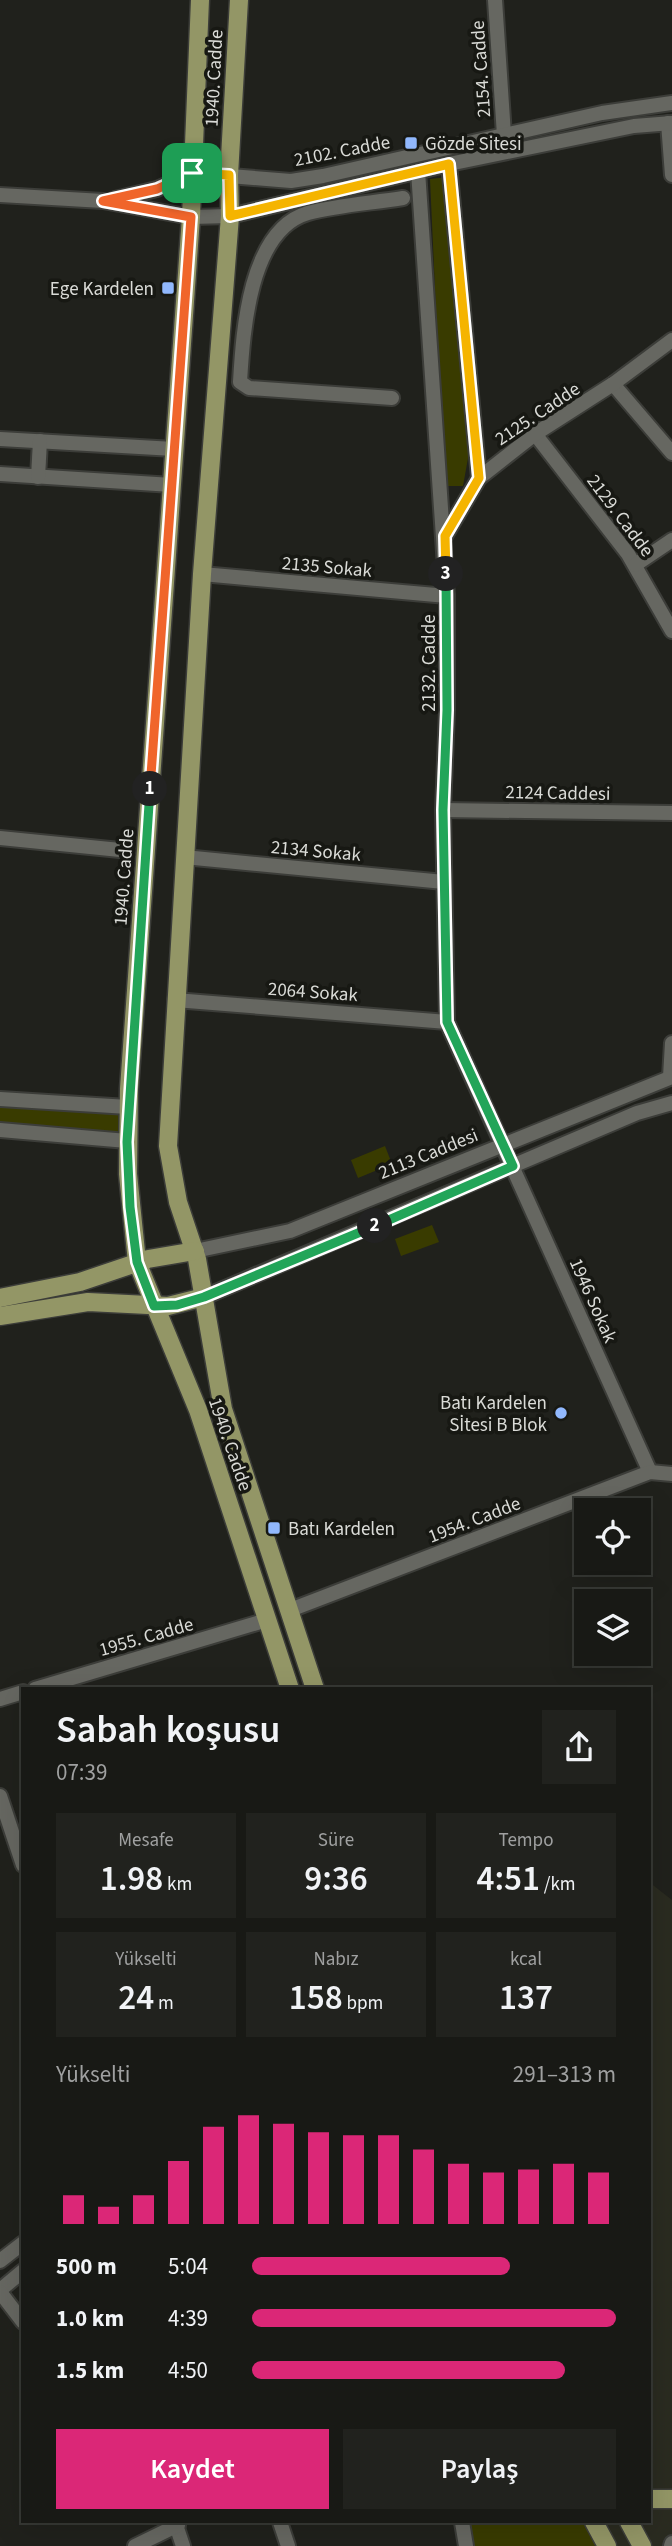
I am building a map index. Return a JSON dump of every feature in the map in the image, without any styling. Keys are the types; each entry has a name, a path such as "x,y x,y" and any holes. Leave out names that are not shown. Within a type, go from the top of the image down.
{"main road":[{"name":"1940. Cadde","path":"200,0 191,217 128,1107 130,1207 137,1262 198,1410 289,1687"},
{"name":"1940. Cadde","path":"239,0 229,175 230,216 202,575 168,1146 178,1202 195,1251 223,1409 314,1687"},
{"path":"0,1298 80,1282 137,1262 195,1251"},
{"path":"0,1316 88,1303 177,1305 204,1297"},
{"path":"651,2499 672,2499"},
{"path":"595,2523 607,2546"},
{"path":"630,2523 642,2546"}],"street":[{"name":"2154. Cadde","path":"495,0 504,135"},
{"name":"2102. Cadde","path":"103,201 146,192 192,173 302,179 623,109 672,103"},
{"name":"2102. Cadde","path":"0,195 103,201 191,217 230,216 449,164 634,126 670,123"},
{"path":"670,123 672,175"},
{"path":"449,164 479,478"},
{"name":"2132. Cadde","path":"418,171 445,536 447,596 443,810 447,1022 503,1144"},
{"path":"339,189 342,208"},
{"path":"392,398 249,388 240,382 254,279 267,247 289,222 307,213 403,198"},
{"name":"2125. Cadde","path":"445,536 479,478 535,434 613,384 672,340"},
{"path":"613,384 672,453"},
{"name":"2129. Cadde","path":"535,434 635,565 671,626"},
{"path":"0,439 174,449"},
{"path":"38,477 40,441"},
{"path":"0,474 172,485"},
{"path":"635,565 672,540"},
{"name":"2135 Sokak","path":"202,575 447,596"},
{"name":"2124 Caddesi","path":"443,810 672,813"},
{"path":"0,838 120,850"},
{"name":"2134 Sokak","path":"184,857 444,882"},
{"name":"2064 Sokak","path":"175,1000 447,1022"},
{"path":"671,1077 672,1043"},
{"name":"2113 Caddesi","path":"195,1251 290,1231 671,1077"},
{"path":"0,1099 128,1107"},
{"path":"204,1297 637,1113 672,1103"},
{"path":"0,1130 127,1142"},
{"name":"1946 Sokak","path":"503,1144 650,1472"},
{"name":"1954. Cadde","path":"290,1610 650,1472 672,1474"},
{"name":"1955. Cadde","path":"42,1687 267,1620"},
{"path":"0,1699 21,1693"},
{"path":"0,1796 21,1859"},
{"path":"0,2261 21,2245"},
{"path":"21,2274 0,2291 21,2319"},
{"path":"279,2523 288,2546"},
{"path":"462,2523 466,2546"},
{"path":"135,2546 176,2524 183,2546"}],"shaded area":[{"path":"448,177 470,447 463,486 444,486 430,179"},
{"path":"0,1094 123,1102 122,1146 0,1136"},
{"path":"385,1146 392,1164 358,1178 351,1160"},
{"path":"432,1225 439,1242 401,1256 395,1239"},
{"path":"651,1884 672,1900 672,2546 468,2546 463,2523 651,2523"},
{"path":"466,2523 587,2523 596,2546 472,2546"}],"place":[{"name":"Gözde Sitesi","path":"411,143"},
{"name":"Ege Kardelen","path":"168,288"},
{"name":"Batı Kardelen Sİtesi B Blok","path":"561,1413"},
{"name":"Batı Kardelen","path":"274,1528"}],"route":[{"path":"449,164 479,478 445,536 447,710 443,810 447,1022 513,1166 204,1297 177,1305 154,1306 137,1262 128,1174 128,1107 191,217 103,201 157,189 192,173 229,175 230,216 449,164"}]}
